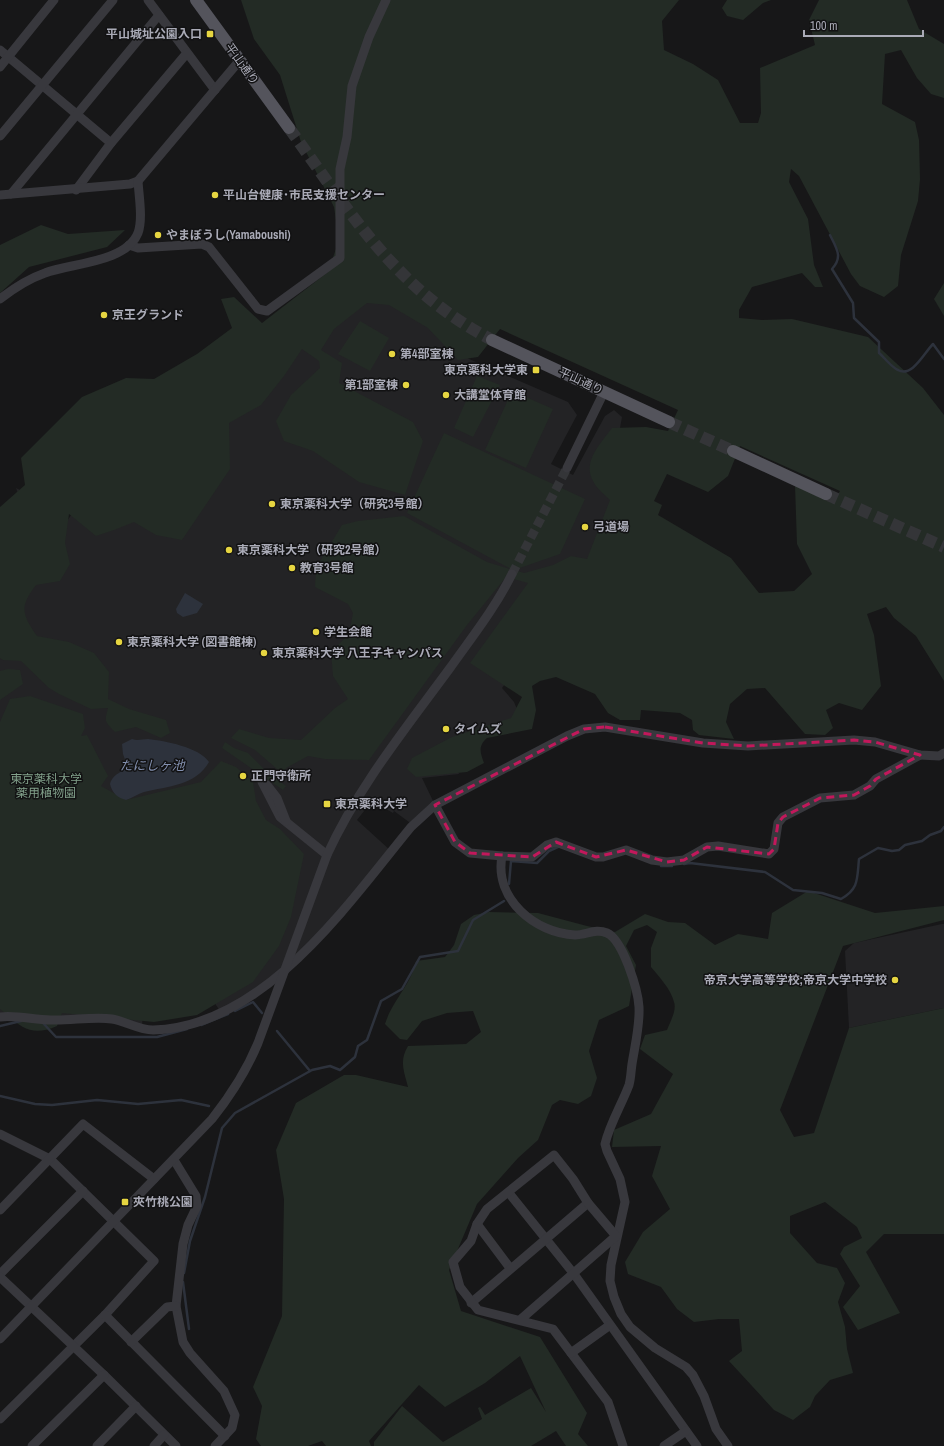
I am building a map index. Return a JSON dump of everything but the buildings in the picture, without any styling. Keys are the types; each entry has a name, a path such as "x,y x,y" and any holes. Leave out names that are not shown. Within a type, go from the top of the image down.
{"main road":[{"name":"平山通り","path":"196,0 289,128"},
{"name":"平山通り","path":"492,340 670,422"},
{"path":"734,451 826,494"}],"street":[{"path":"0,67 54,0"},
{"path":"0,136 113,0"},
{"path":"148,0 214,90"},
{"path":"129,244 138,248 202,244 209,248 258,309 267,311 340,258 340,169 347,137 352,86 369,38 386,0"},
{"path":"11,194 159,15"},
{"path":"0,50 111,143"},
{"path":"76,190 111,143 187,53"},
{"path":"0,195 76,190 130,184 138,181 240,60"},
{"path":"0,299 28,279 47,272 78,266 120,252 138,234 140,221 138,181"},
{"path":"567,468 604,392"},
{"path":"0,1340 212,1120 233,1092 246,1070 287,968 327,855 365,787 482,625 512,574"},
{"path":"0,1017 24,1016 50,1020 111,1019 150,1030 171,1029 222,1014 242,1003 287,968 334,922 411,827 435,805 567,736 584,729 605,727 703,743 748,746 854,740 875,742 920,755 942,756"},
{"path":"435,805 455,842 470,853 532,857 547,846 556,842 596,857 603,857 626,850 652,860 667,862 684,860 708,847 718,846 768,854 774,849 778,823 783,817 820,798 854,795 870,786 876,779 920,755"},
{"path":"288,824 327,855"},
{"path":"502,856 500,868 502,882 508,897 523,913 536,923 557,932 576,935 597,930 608,933 616,940 630,970 639,1007 638,1029 629,1085 605,1144 620,1179 625,1202 616,1236 610,1281 614,1297 621,1314 639,1335 655,1348 686,1367 693,1375 704,1396 716,1429 728,1446"},
{"path":"0,1210 83,1124 154,1179"},
{"path":"0,1419 105,1315 154,1261 114,1220 50,1159 2,1136"},
{"path":"616,1236 588,1203 573,1179 554,1156 487,1209 477,1224 471,1241 453,1262 460,1287 478,1310 553,1329 608,1402 623,1446"},
{"path":"174,1160 196,1196 197,1206 188,1225 183,1244 176,1306 183,1342 190,1353 224,1391 235,1415 232,1428 215,1446"},
{"path":"0,1274 83,1191"},
{"path":"509,1193 574,1274 697,1446"},
{"path":"471,1303 510,1268 588,1203"},
{"path":"477,1224 510,1268"},
{"path":"520,1320 616,1236"},
{"path":"0,1277 104,1374 176,1446"},
{"path":"131,1342 167,1307 176,1306"},
{"path":"105,1315 225,1436"},
{"path":"571,1353 610,1325"},
{"path":"32,1446 104,1374"},
{"path":"97,1446 136,1406"},
{"path":"664,1446 686,1431"},
{"path":"154,1446 164,1435"}],"highlighted area":[{"path":"605,727 703,743 748,746 854,740 875,742 920,755 876,779 870,786 854,795 820,798 783,817 778,823 774,849 769,854 707,847 684,860 667,862 626,850 596,857 556,842 532,857 470,853 455,842 435,805 584,729"}],"shaded area":[{"name":"東京薬科大学 八王子キャンパス","path":"382,272 449,346 469,359 568,402 577,415 551,464 573,475 605,416 614,410 622,417 615,456 624,487 562,609 502,688 514,702 525,728 449,745 459,774 422,778 435,805 413,825 394,811 393,813 372,801 357,820 391,851 300,955 222,1014 212,999 144,979 142,1028 111,1019 0,1017 0,593 25,512 16,488 36,498 67,521 87,492"},
{"name":"帝京大学高等学校;帝京大学中学校","path":"944,924 944,1008 849,1028 845,951 854,943"}],"green space":[{"path":"241,0 679,0 662,21 664,50 693,64 718,80 740,123 758,123 761,113 760,68 815,45 809,20 819,0 907,0 919,29 944,44 944,98 931,94 917,78 901,50 885,54 882,104 915,122 919,140 920,179 918,201 901,255 898,286 884,297 860,286 851,274 799,176 791,169 789,182 808,219 814,265 823,287 815,287 802,273 752,287 739,310 739,318 762,320 792,319 868,337 923,388 944,415 944,681 916,636 894,618 886,607 867,614 874,635 881,686 862,710 839,703 826,710 833,728 825,735 805,734 765,688 747,689 730,704 726,722 734,739 699,735 693,730 692,720 680,713 641,710 640,720 620,720 608,713 595,694 556,677 540,681 532,686 536,710 532,729 487,738 481,747 484,763 467,772 416,777 407,769 412,758 452,737 511,718 522,697 470,663 528,583 506,577 467,625 369,760 325,759 308,756 286,768 284,775 255,750 231,738 239,729 269,738 301,740 335,708 348,699 333,676 331,652 349,634 353,613 348,604 315,587 316,568 342,525 358,521 404,516 487,562 513,570 407,513 444,433 585,499 560,554 514,570 524,573 553,565 571,556 587,559 610,500 596,486 590,474 591,460 598,446 612,428 646,427 668,431 678,410 500,329 478,357 458,360 428,328 389,305 367,303 334,329 321,350 342,363 339,383 413,422 423,441 405,495 359,482 313,451 284,441 276,421 291,395 320,368 319,361 302,349 284,376 261,405 229,423 230,469 182,540 156,535 134,522 96,536 69,514 65,543 70,564 60,581 36,585 27,599 24,610 28,622 37,636 69,642 94,653 109,672 108,699 129,709 166,720 170,733 161,738 136,727 115,732 106,722 108,708 91,709 49,688 21,661 3,660 0,658 0,507 25,485 21,458 82,397 126,378 154,379 197,354 232,328 221,299 234,297 262,323 328,272 339,240 334,207 301,142 280,75 254,39","holes":["740,446 840,491 832,503 795,485 797,544 812,574 794,591 759,593 731,558 658,515 662,505 654,501 667,474 708,492 728,476"]},
{"path":"727,0 771,0 763,3 743,20 727,16 722,8"},
{"path":"41,225 68,234 125,230 107,247 29,267 0,293 0,245"},
{"path":"944,283 944,316 934,299"},
{"path":"360,321 389,338 370,371 338,354"},
{"path":"477,376 500,385 473,437 454,428"},
{"path":"512,391 553,409 526,468 485,450"},
{"path":"8,669 20,670 23,684 0,700 0,671"},
{"name":"東京薬科大学 薬用植物園","path":"30,696 83,714 85,728 81,736 87,735 108,776 101,786 126,800 201,782 221,761 236,767 253,782 256,801 266,820 280,829 304,854 291,917 279,946 253,982 197,1015 154,1022 62,1013 57,1026 40,1031 32,1030 20,1025 0,1009 0,722 10,699"},
{"path":"225,742 234,748 248,753 266,771 286,786 283,790 222,748"},
{"path":"808,891 875,913 944,906 944,920 843,946 780,1110 794,1137 814,1133 849,1028 944,1008 944,1234 884,1234 866,1252 900,1313 858,1330 843,1307 860,1286 840,1254 844,1247 862,1238 857,1227 825,1202 790,1216 790,1233 817,1263 837,1268 845,1283 838,1302 845,1327 847,1349 853,1373 830,1380 815,1396 810,1407 793,1420 774,1410 729,1361 742,1351 739,1319 719,1319 694,1322 677,1309 661,1287 628,1274 625,1262 643,1232 670,1209 652,1176 661,1146 612,1147 614,1130 651,1114 673,1074 640,1049 645,1035 667,1030 675,1009 670,992 651,967 651,948 657,932 647,925 634,930 626,946 636,965 629,1006 599,1020 589,1051 597,1078 591,1096 578,1104 560,1100 552,1105 538,1140 518,1158 477,1204 449,1270 461,1311 540,1337 587,1413 578,1434 588,1446 566,1446 556,1431 531,1446 374,1446 374,1442 402,1406 443,1442 482,1419 478,1408 480,1407 485,1415 531,1388 546,1412 520,1356 485,1383 445,1407 419,1385 369,1441 371,1446 326,1446 322,1441 308,1446 261,1446 256,1439 262,1406 253,1387 282,1316 284,1199 276,1150 296,1103 344,1075 356,1075 408,1087 403,1061 405,1051 408,1046 466,1044 481,1032 473,1011 447,1013 422,1021 407,1040 400,1039 385,1024 392,1008 414,970 416,961 445,957 454,945 461,924 474,915 489,912 538,913 615,932 645,914 668,922 685,923 715,945 738,934 768,939 772,913"}],"water":[{"path":"185,593 203,604 197,613 183,617 177,613 176,609"},
{"name":"たにしヶ池","path":"132,739 148,739 172,743 198,752 209,762 203,770 189,780 180,784 144,792 126,800 116,795 110,784 111,780 127,765 123,754 122,744"}],"waterway":[{"path":"830,235 838,253 837,261 832,269 853,303 854,318 879,342 879,353 893,367 903,372 913,368 933,344 944,359"},
{"path":"684,864 690,863 765,872 793,890 822,893 841,899 851,891 856,883 859,859 878,848 892,851 899,850 905,845 922,841 930,835 941,831 944,827"},
{"path":"509,884 511,861 537,863 549,851 560,846"},
{"path":"661,866 672,866"},
{"path":"184,1273 190,1241 205,1197 222,1128 235,1113 312,1070 330,1066 340,1070 355,1057 358,1046 367,1040 381,1001 402,989 420,957 458,951 473,920 504,901"},
{"path":"235,1011 253,1002 262,1013"},
{"path":"201,1025 228,1014"},
{"path":"0,1026 21,1021"},
{"path":"43,1023 56,1037 157,1037 187,1029"},
{"path":"277,1031 310,1071"},
{"path":"0,1096 35,1104 52,1105 97,1100 138,1104 181,1100 209,1106"},
{"path":"183,1282 189,1329"}],"tunnel":[{"path":"289,128 333,190 377,247 428,298 458,320 492,340"},
{"path":"669,422 733,451"},
{"path":"512,574 567,468"},
{"path":"826,494 944,547"}],"place":[{"name":"平山城址公園入口","path":"210,34"},
{"name":"平山台健康･市民支援センター","path":"215,195"},
{"name":"やまぼうし(Yamaboushi)","path":"158,235"},
{"name":"京王グランド","path":"104,315"},
{"name":"第4部室棟","path":"392,354"},
{"name":"東京薬科大学東","path":"536,370"},
{"name":"第1部室棟","path":"406,385"},
{"name":"大講堂体育館","path":"446,395"},
{"name":"東京薬科大学（研究3号館）","path":"272,504"},
{"name":"弓道場","path":"585,527"},
{"name":"東京薬科大学（研究2号館）","path":"229,550"},
{"name":"教育3号館","path":"292,568"},
{"name":"学生会館","path":"316,632"},
{"name":"東京薬科大学 (図書館棟)","path":"119,642"},
{"name":"東京薬科大学 八王子キャンパス","path":"264,653"},
{"name":"タイムズ","path":"446,729"},
{"name":"正門守衛所","path":"243,776"},
{"name":"東京薬科大学","path":"327,804"},
{"name":"帝京大学高等学校;帝京大学中学校","path":"895,980"},
{"name":"夾竹桃公園","path":"125,1202"}]}
